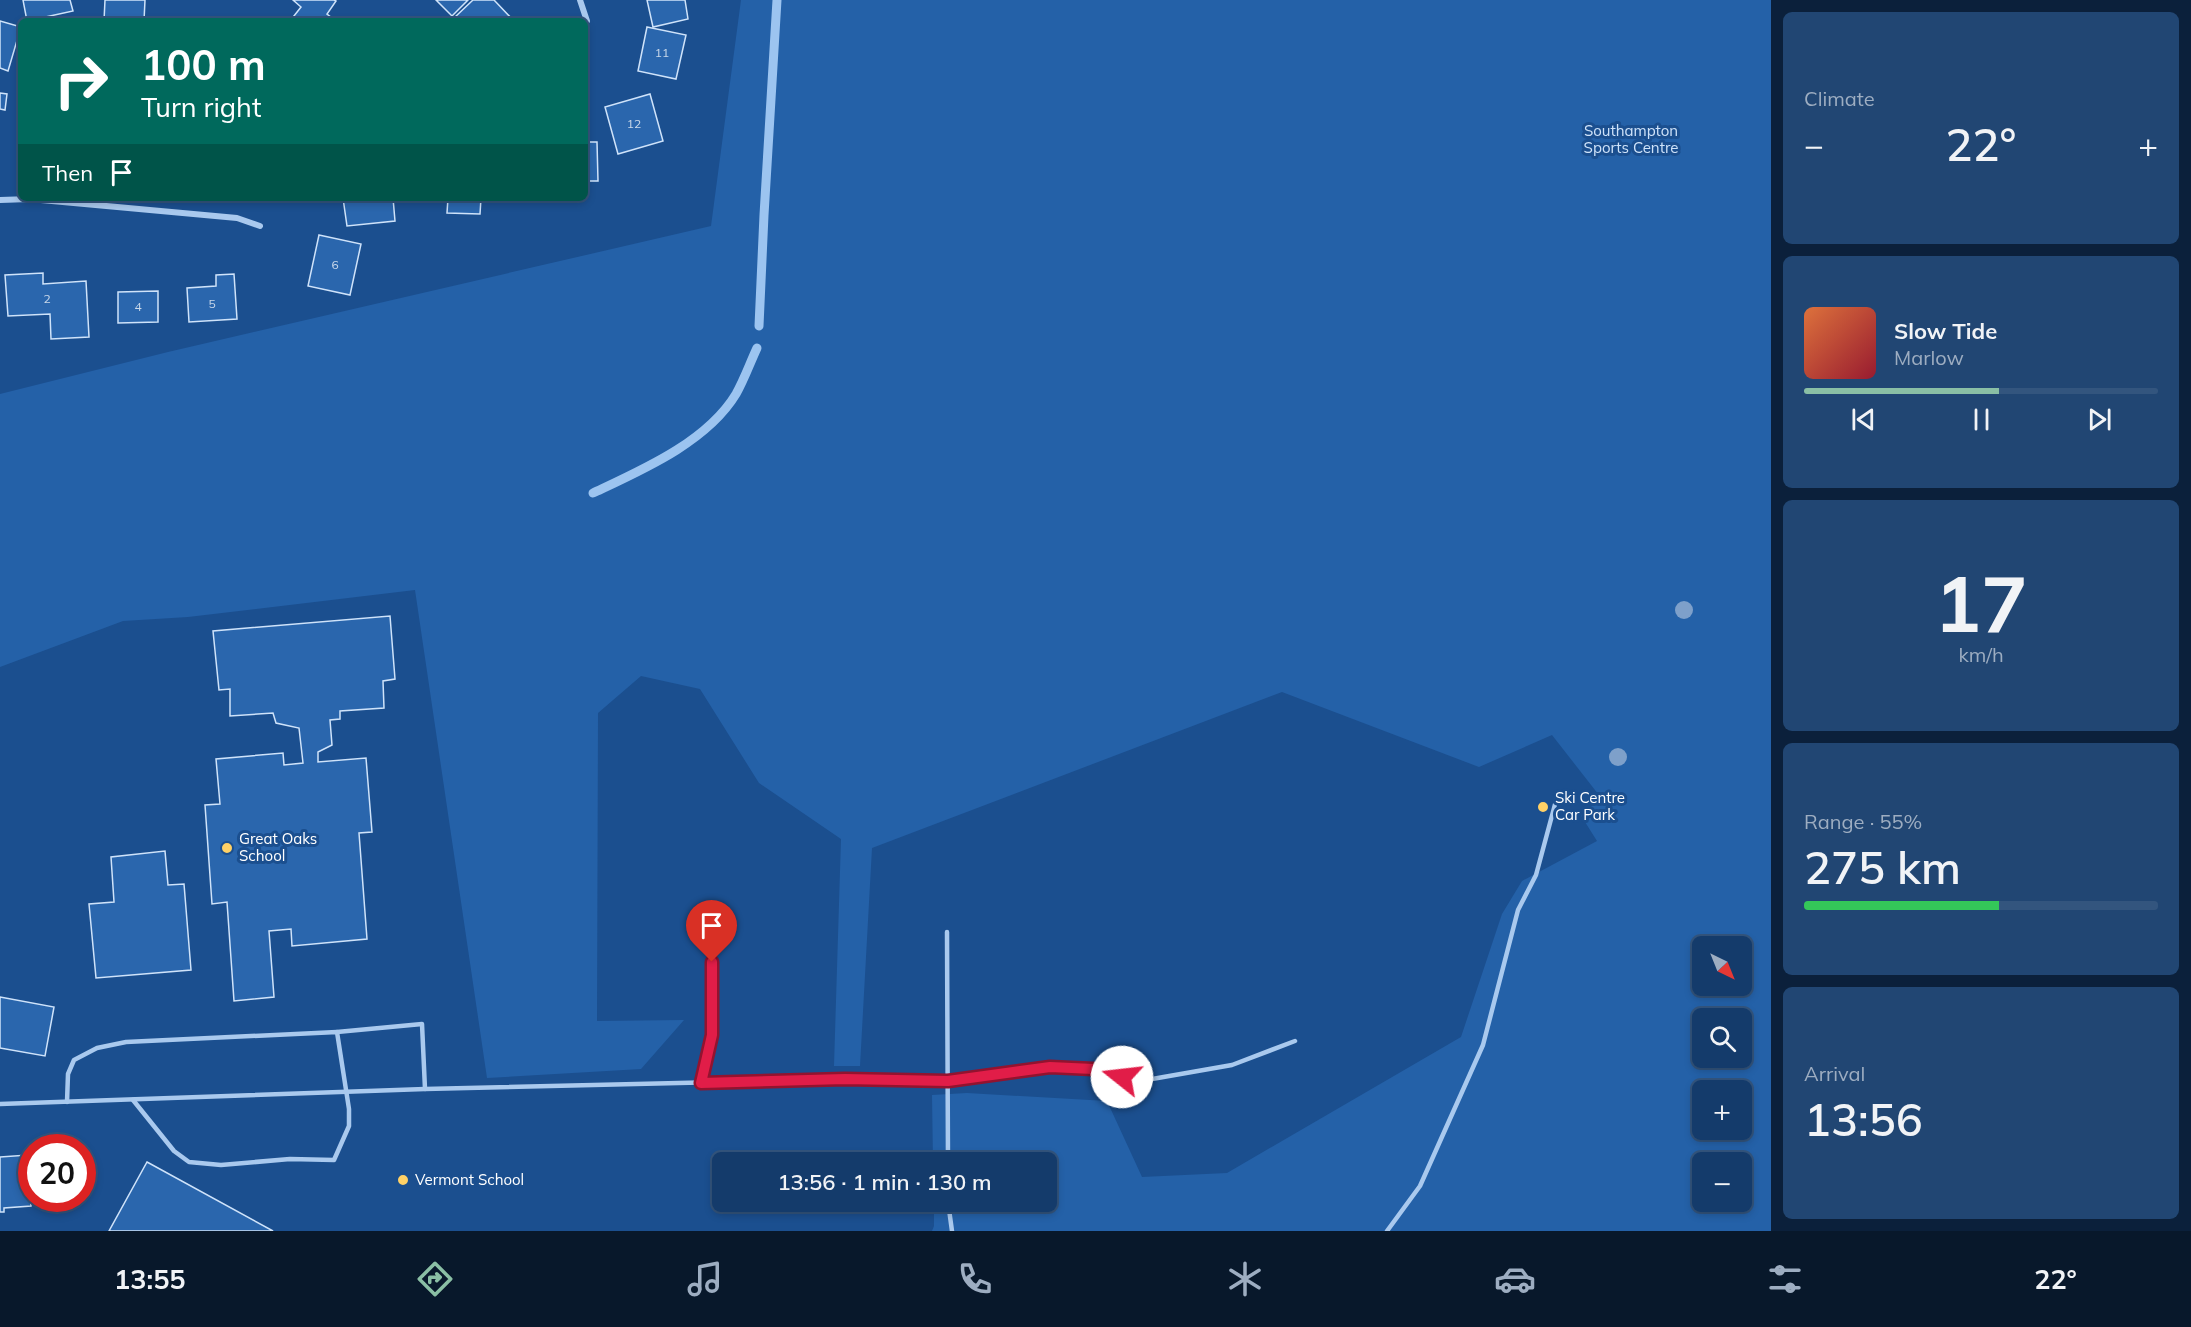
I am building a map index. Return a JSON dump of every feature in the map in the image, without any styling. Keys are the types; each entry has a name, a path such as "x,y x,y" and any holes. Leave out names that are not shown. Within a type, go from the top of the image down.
{"street":[{"path":"580,0 586,18"},
{"path":"0,200 18,199"},
{"path":"52,201 237,218 260,226"}],"lane":[{"path":"1387,1231 1420,1186 1483,1045 1518,910 1536,875 1557,797"},
{"path":"947,932 948,1152"},
{"path":"701,1083 712,1035 712,962"},
{"path":"67,1102 68,1074 74,1060 97,1048 126,1042 337,1032 422,1024 425,1089"},
{"path":"134,1100 174,1151 189,1162 221,1165 290,1159 334,1160 349,1126 349,1109 337,1032"},
{"path":"0,1104 425,1089 845,1079 948,1081 1050,1067 1093,1069 1136,1082 1232,1065 1295,1041"},
{"path":"949,1212 952,1231"}],"green space":[{"name":"Southampton Sports Centre","path":"741,0 1771,0 1771,1231 932,1231 934,1212 1057,1212 1057,1152 933,1152 932,1095 967,1093 1107,1101 1142,1177 1227,1173 1461,1037 1502,914 1522,881 1597,841 1580,814 1602,799 1552,735 1479,767 1282,692 872,848 860,1066 834,1066 841,839 759,783 700,689 641,676 598,713 597,1021 684,1020 641,1069 487,1078 415,590 188,617 123,621 0,667 0,394 168,352 711,226"}],"building":[{"path":"23,0 70,0 73,11 41,18 26,18"},
{"path":"105,0 145,0 144,18 104,18"},
{"path":"293,0 336,1 327,14 332,18 292,18 301,7"},
{"path":"436,0 468,0 452,16"},
{"path":"473,0 494,0 511,18 454,18"},
{"path":"647,0 685,0 688,19 653,27"},
{"path":"0,21 18,26 18,37 8,71 0,68"},
{"path":"647,27 686,35 676,79 638,71"},
{"path":"0,93 7,94 5,110 0,109"},
{"path":"650,94 663,141 618,154 605,107"},
{"path":"588,142 597,142 598,181 588,181"},
{"path":"343,201 393,201 395,221 347,226"},
{"path":"448,201 481,201 480,214 447,213"},
{"path":"319,235 361,244 350,295 308,286"},
{"path":"43,273 43,284 86,281 89,337 51,339 50,314 8,316 5,275"},
{"path":"234,274 237,319 189,322 187,288 216,286 216,275"},
{"path":"158,291 158,322 118,323 118,292"},
{"path":"390,616 395,679 383,681 384,708 340,711 340,719 330,720 332,745 318,752 318,762 366,758 372,832 359,833 367,939 292,946 291,929 269,931 274,997 234,1001 227,902 212,904 205,805 220,804 216,759 283,753 284,765 303,763 299,728 276,723 273,713 230,716 230,689 219,690 213,631"},
{"path":"165,851 168,885 184,884 191,970 96,978 89,904 114,902 111,857"},
{"path":"0,997 54,1007 45,1056 0,1048"},
{"path":"18,1156 18,1207 4,1208 4,1212 0,1212 0,1157"},
{"path":"147,1162 273,1231 109,1231"}],"waterway":[{"path":"759,326 777,0"},
{"path":"593,493 672,453 708,426 724,411 736,394 757,348"}],"place":[{"name":"Ski Centre Car Park","path":"1543,807"},
{"name":"Great Oaks School","path":"227,848"},
{"name":"Vermont School","path":"403,1180"}],"route":[{"path":"712,962 712,1035 701,1083 845,1079 948,1081 1050,1067 1093,1069 1122,1077"}]}
